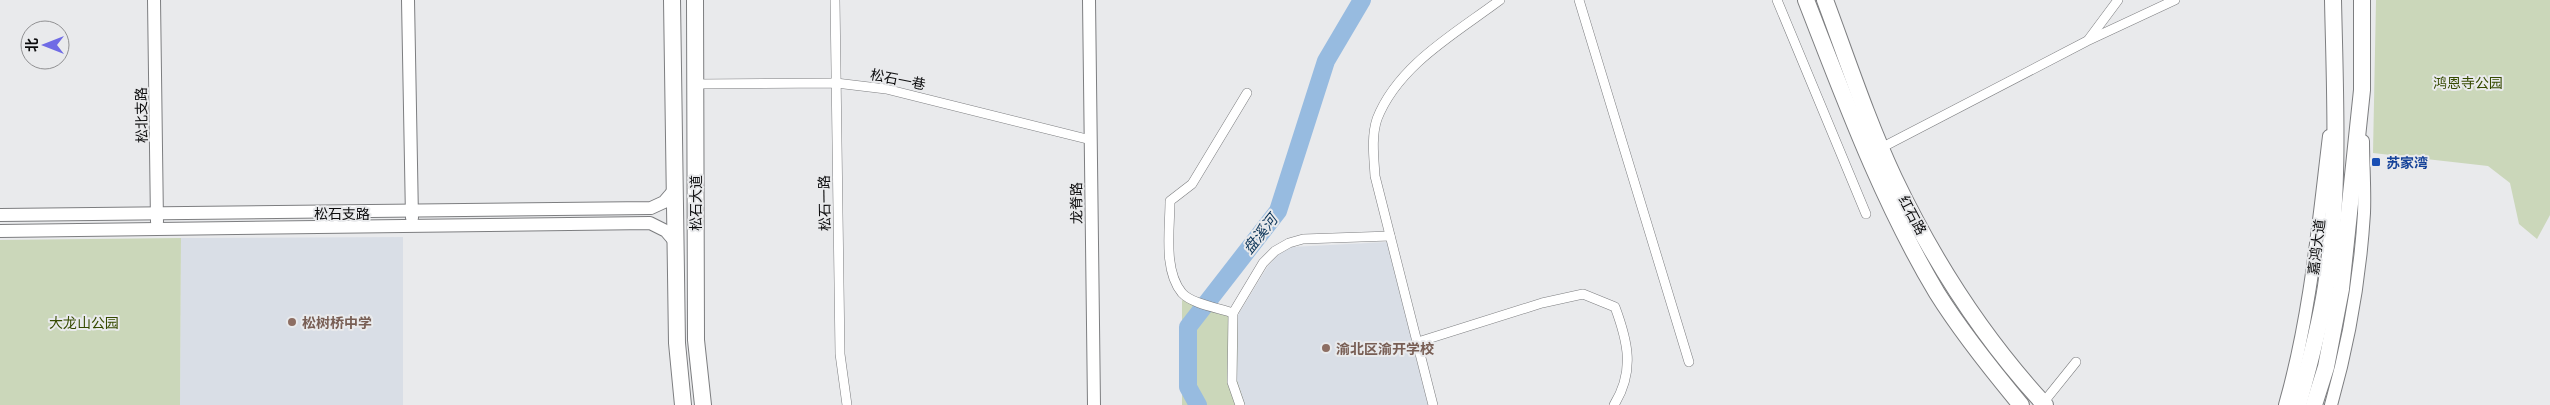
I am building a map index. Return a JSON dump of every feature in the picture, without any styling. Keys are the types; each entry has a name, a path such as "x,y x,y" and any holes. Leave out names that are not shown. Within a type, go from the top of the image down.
{"highway":[{"name":"松石大道","path":"672,0 677,342 683,405"},
{"name":"松石大道","path":"695,0 696,340 702,405"},
{"name":"红石路","path":"1806,0 1873,169 1905,237 1938,294 1975,350 2021,405"},
{"name":"红石路","path":"1825,0 1881,148 1898,187 1952,286 1989,338 2044,404"},
{"name":"嘉鸿大道","path":"2314,405 2326,367 2339,299 2342,209 2335,86 2333,0"},
{"name":"嘉鸿大道","path":"2298,405 2342,209 2362,90 2362,0"}],"street":[{"name":"松北支路","path":"154,0 157,230"},
{"path":"408,0 413,228"},
{"name":"松石一路","path":"835,0 840,354 847,405"},
{"name":"龙脊路","path":"1089,0 1094,405"},
{"path":"1433,405 1375,176 1373,146 1377,120 1388,96 1416,63 1500,0"},
{"path":"1579,0 1688,362"},
{"path":"1777,0 1866,214"},
{"path":"2087,41 2118,0"},
{"path":"1881,148 2087,41 2176,0"},
{"name":"松石一巷","path":"695,84 836,83 886,89 1091,140"},
{"name":"嘉鸿大道","path":"2285,405 2299,357 2312,284 2335,86"},
{"name":"嘉鸿大道","path":"2331,405 2342,366 2356,293 2364,212 2362,90"},
{"path":"1233,312 1195,300 1183,294 1171,271 1170,201 1192,184 1247,93"},
{"name":"松石支路","path":"0,215 651,208 664,202 676,188"},
{"name":"松石支路","path":"0,231 413,228 650,223 666,231 677,244"},
{"path":"1240,405 1232,382 1233,312 1264,263 1275,251 1288,243 1303,239 1390,236"},
{"path":"1418,342 1542,303 1583,294 1615,307 1627,339 1627,373 1620,395 1614,405"},
{"path":"2044,404 2076,362"}],"shaded area":[{"name":"松树桥中学","path":"403,237 403,405 180,405 181,238"},
{"name":"渝北区渝开学校","path":"1387,242 1428,405 1245,405 1237,380 1238,315 1268,266 1279,254 1292,247"}],"green space":[{"name":"鸿恩寺公园","path":"2376,0 2550,0 2550,215 2537,239 2519,224 2510,183 2488,166 2373,153"},
{"name":"大龙山公园","path":"181,238 180,405 0,405 0,240"},
{"path":"1182,300 1238,315 1237,380 1245,405 1182,405"}],"waterway":[{"name":"盘溪河","path":"1198,405 1188,387 1188,327 1278,211 1326,61 1362,0"}],"place":[{"name":"苏家湾","path":"2376,162"},
{"name":"松树桥中学","path":"292,322"},
{"name":"渝北区渝开学校","path":"1326,348"}]}
